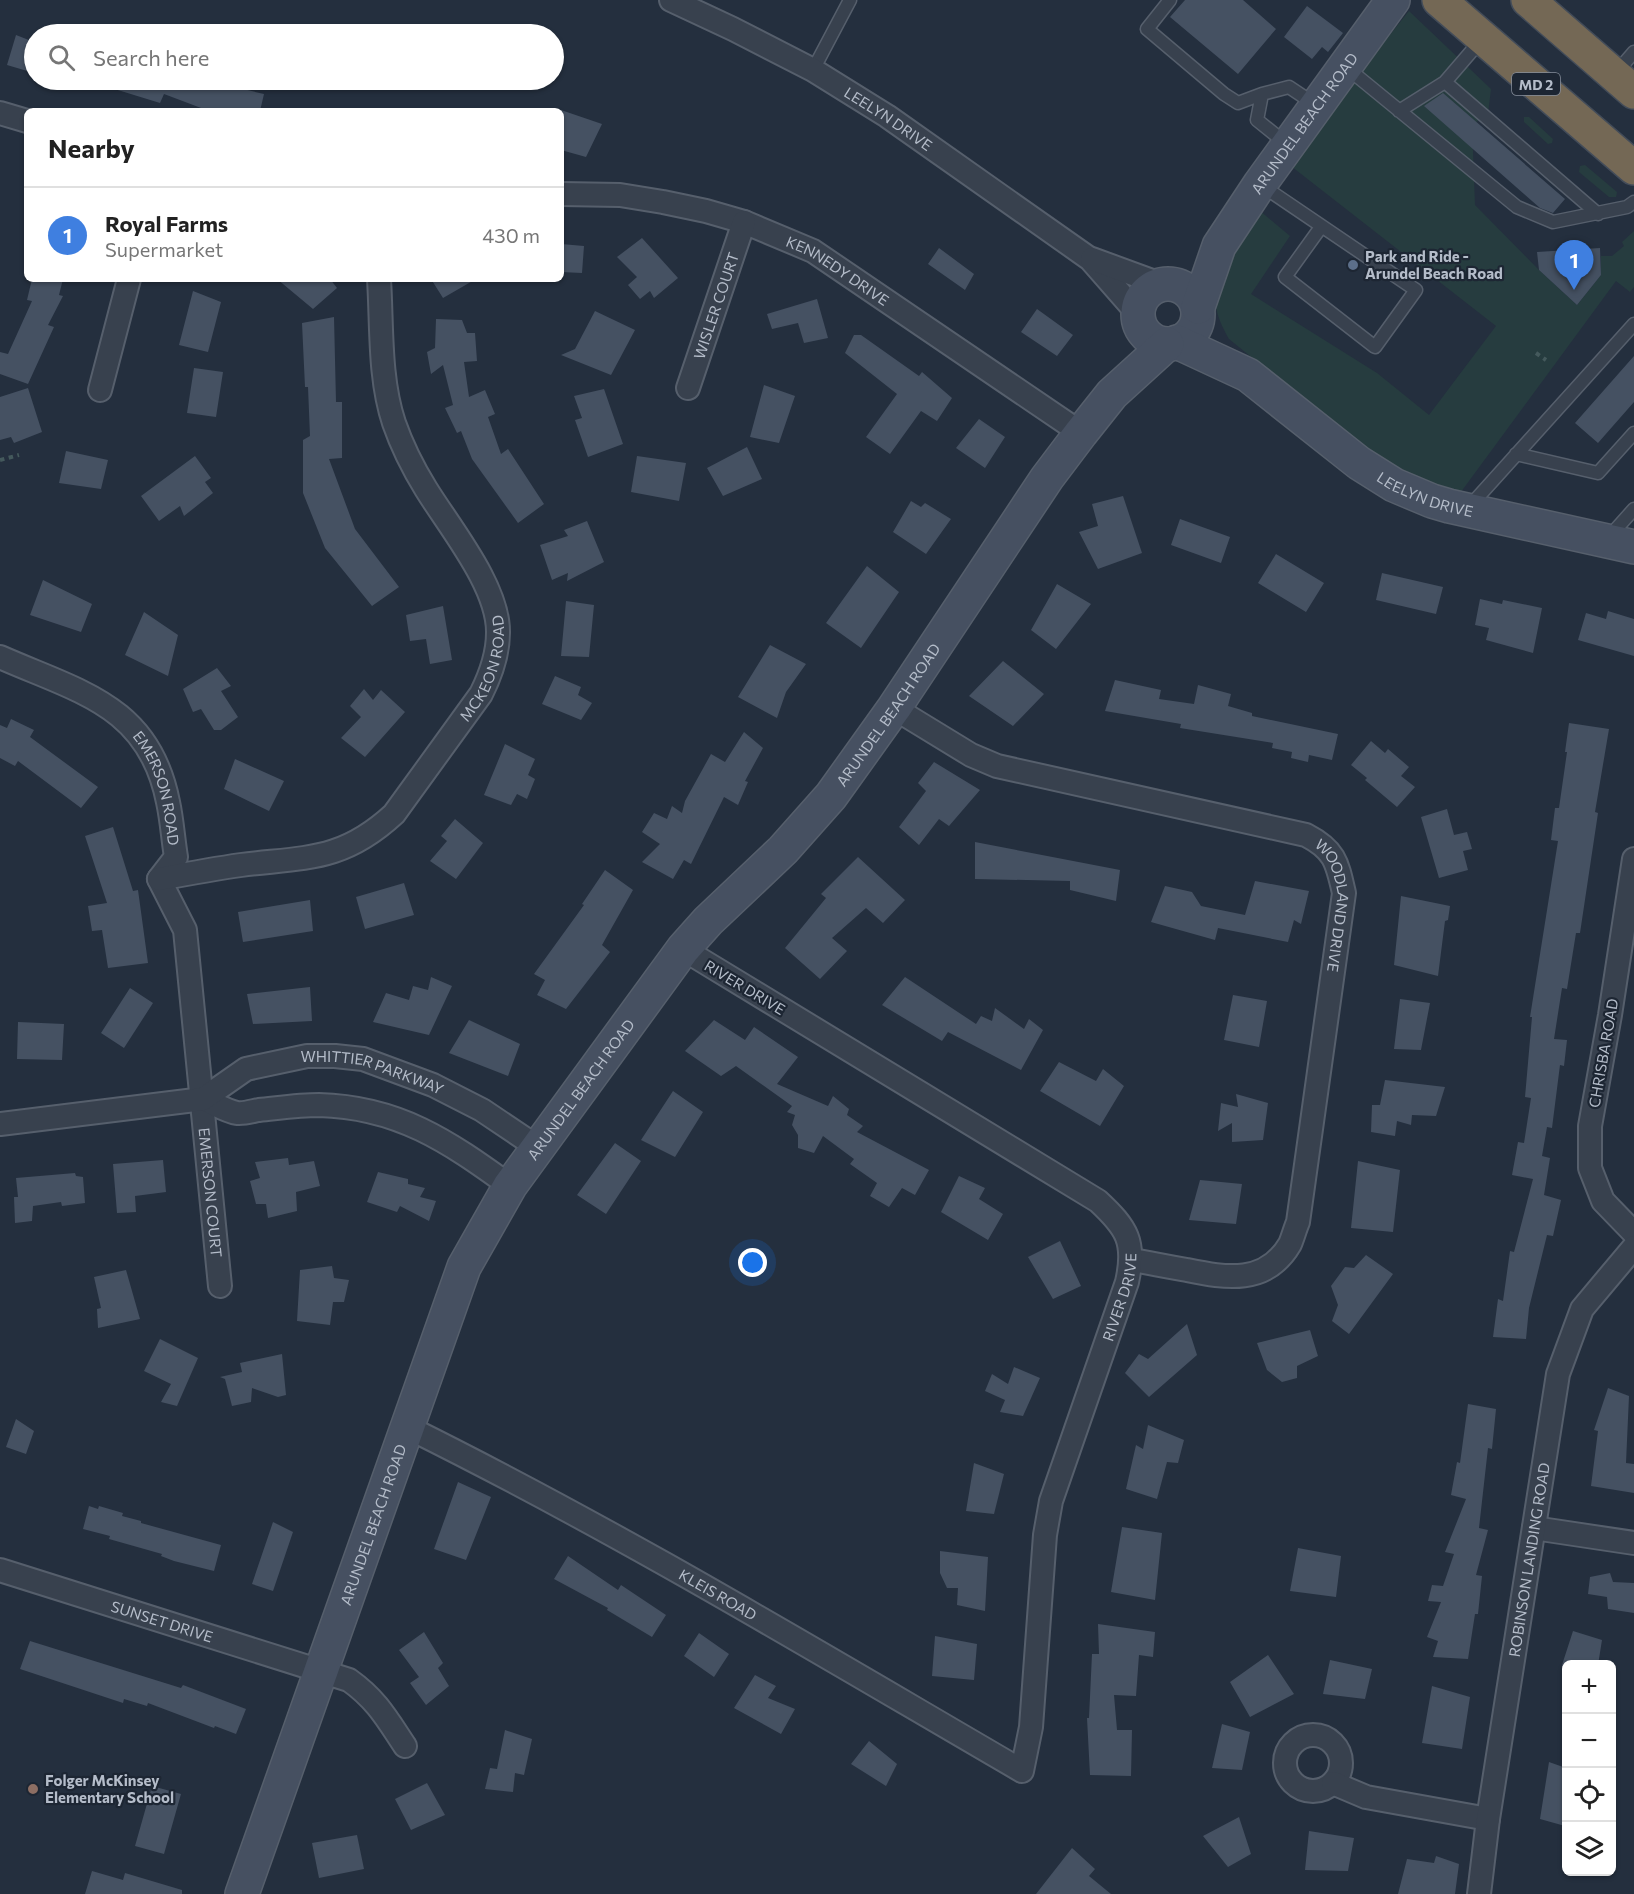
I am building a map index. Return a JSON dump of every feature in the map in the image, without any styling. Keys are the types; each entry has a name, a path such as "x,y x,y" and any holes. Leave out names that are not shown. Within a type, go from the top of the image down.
{"highway":[{"name":"MD 2","path":"1438,0 1634,168"},
{"path":"1528,0 1627,73"}],"street":[{"name":"LEELYN DRIVE","path":"671,0 813,70 887,116 1090,259 1140,320"},
{"name":"ARUNDEL BEACH ROAD","path":"1198,310 1219,246 1260,184 1393,0"},
{"path":"0,113 24,120"},
{"name":"KENNEDY DRIVE","path":"564,194 620,195 706,211 744,222 813,251 1080,433"},
{"name":"WISLER COURT","path":"688,388 744,222"},
{"name":"ARUNDEL BEACH ROAD","path":"1165,284 1219,246"},
{"name":"LEELYN DRIVE","path":"1090,259 1165,284"},
{"path":"100,390 128,282"},
{"name":"MCKEON ROAD","path":"159,879 240,865 307,859 353,845 375,831 400,805 481,694 490,675 498,633 495,609 486,583 424,486 406,453 394,422 385,386 379,282"},
{"path":"1165,284 1183,288 1195,300 1198,310 1197,322 1193,331 1186,338 1172,343 1151,338 1140,320 1143,299 1148,292 1165,284"},
{"name":"LEELYN DRIVE","path":"1198,310 1248,375 1359,463 1394,485 1432,501 1620,544"},
{"name":"ARUNDEL BEACH ROAD","path":"1112,394 1140,320"},
{"name":"LEELYN DRIVE","path":"1172,343 1248,375"},
{"name":"ARUNDEL BEACH ROAD","path":"242,1894 409,1428 464,1267 510,1186 683,949 708,921 758,875 831,796 894,708 1047,478 1080,433 1112,394 1172,343"},
{"name":"EMERSON ROAD","path":"0,657 95,698 126,720 146,742 168,801 176,857 159,879"},
{"name":"WOODLAND DRIVE","path":"894,708 971,756 997,766 1306,835 1324,844 1333,857 1344,893 1298,1222 1290,1244 1268,1267 1255,1273 1236,1277 1132,1260"},
{"name":"CHRISBA ROAD","path":"1634,860 1590,1126 1590,1168 1603,1201 1634,1233"},
{"path":"159,879 185,930 202,1099"},
{"name":"RIVER DRIVE","path":"683,949 1098,1201 1115,1217 1127,1236 1132,1260 1127,1282 1052,1501 1045,1536 1031,1727 1022,1771"},
{"name":"WHITTIER PARKWAY","path":"0,1124 202,1099 246,1069 307,1056 363,1059 433,1085 482,1110 537,1147"},
{"name":"WHITTIER PARKWAY","path":"202,1099 237,1113 319,1105 354,1108 387,1116 417,1126 445,1140 510,1186"},
{"name":"EMERSON COURT","path":"202,1099 220,1286"},
{"name":"ROBINSON LANDING ROAD","path":"1479,1894 1488,1820 1561,1366 1582,1309 1634,1247"},
{"name":"KLEIS ROAD","path":"409,1428 508,1477 618,1537 1022,1771"},
{"path":"1534,1528 1634,1543"},
{"name":"SUNSET DRIVE","path":"0,1570 349,1680 367,1693 380,1707 405,1746"},
{"path":"1333,1783 1365,1797 1488,1820"}],"lane":[{"path":"813,70 850,0"},
{"path":"1170,0 1146,29 1224,94 1238,103 1288,87 1317,106"},
{"path":"1399,111 1445,82 1482,38"},
{"path":"1345,66 1517,207 1553,222 1628,207 1634,202"},
{"path":"1445,82 1598,214"},
{"path":"1262,94 1257,120 1288,146"},
{"path":"1260,184 1416,290 1375,348 1285,277 1321,227"},
{"path":"1467,510 1634,324"},
{"path":"1515,454 1598,474 1634,433"},
{"path":"1620,544 1634,509"}],"path":[{"path":"1536,353 1545,360"},
{"path":"0,460 20,455"}],"green space":[{"path":"1409,11 1491,89 1488,114 1472,125 1475,205 1539,270 1577,305 1601,275 1601,256 1612,256 1624,246 1622,242 1634,231 1634,287 1630,292 1616,281 1458,496 1421,494 1229,339 1215,304 1216,288 1224,264 1259,210 1290,236 1251,294 1377,373 1429,415 1496,326 1287,163"},
{"path":"1524,117 1529,117 1553,139 1552,143 1548,144 1524,122"},
{"path":"1585,165 1617,192 1616,197 1609,197 1579,172 1580,166"}],"building":[{"path":"1185,0 1243,0 1276,29 1238,74 1170,17"},
{"path":"1307,6 1343,33 1328,52 1322,47 1312,59 1284,37"},
{"path":"16,35 24,38 24,70 7,65"},
{"path":"118,90 247,90 264,94 261,108 201,108 164,94 160,103"},
{"path":"1443,93 1565,199 1553,213 1540,208 1424,106"},
{"path":"564,111 602,124 586,157 564,151"},
{"path":"642,238 678,278 654,298 650,291 640,299 628,285 637,277 617,257"},
{"path":"564,244 584,246 582,273 564,272"},
{"path":"939,248 974,274 965,290 928,264"},
{"path":"1600,248 1601,275 1577,305 1539,270 1537,252"},
{"path":"31,282 62,282 59,295 63,296 48,325 54,327 28,384 0,374 0,352 8,354 32,301 27,300"},
{"path":"281,282 332,282 337,288 313,309"},
{"path":"433,282 471,282 443,298"},
{"path":"193,291 221,302 208,352 179,345"},
{"path":"817,299 828,338 804,343 798,323 772,329 767,314"},
{"path":"1037,309 1073,335 1057,356 1021,332"},
{"path":"595,311 635,330 611,375 561,355 575,349"},
{"path":"334,317 336,402 342,402 342,458 329,459 355,529 399,587 372,606 325,548 303,493 303,440 310,436 302,323"},
{"path":"436,319 462,320 467,333 475,333 477,361 464,362 469,397 485,390 495,414 488,417 501,454 508,449 544,504 518,523 472,459 461,431 457,433 445,408 453,405 443,365 431,374 427,352 435,348"},
{"path":"854,335 861,335 919,376 922,372 952,398 937,421 921,411 890,454 866,437 897,394 845,353"},
{"path":"1634,356 1634,402 1598,443 1575,423"},
{"path":"194,368 223,372 216,417 187,413"},
{"path":"764,385 795,396 779,443 750,437"},
{"path":"28,388 42,432 14,443 11,437 0,440 0,397"},
{"path":"604,389 623,444 588,457 575,420 582,418 574,396"},
{"path":"979,419 1005,437 985,468 956,448"},
{"path":"747,447 762,479 723,496 707,468"},
{"path":"66,451 108,460 101,489 59,483"},
{"path":"195,456 211,478 205,482 213,493 184,516 180,506 159,521 141,496"},
{"path":"637,456 686,463 679,501 631,492"},
{"path":"1123,496 1142,553 1098,569 1079,532 1098,526 1092,504"},
{"path":"911,501 921,507 925,503 951,519 926,554 893,532"},
{"path":"1180,519 1230,537 1221,563 1171,545"},
{"path":"587,521 604,562 567,581 568,573 552,580 540,545 568,536 564,530"},
{"path":"1276,554 1324,583 1306,612 1258,583"},
{"path":"867,566 899,592 861,648 826,623"},
{"path":"1382,573 1443,587 1436,614 1376,600"},
{"path":"43,580 92,604 81,632 30,615"},
{"path":"1057,584 1091,604 1056,649 1031,630"},
{"path":"1480,599 1502,604 1503,600 1542,608 1533,653 1486,640 1489,628 1475,625"},
{"path":"566,601 594,605 589,657 561,656"},
{"path":"443,606 452,660 430,664 426,639 410,641 406,615"},
{"path":"1608,611 1634,619 1634,656 1578,640 1586,613 1606,619"},
{"path":"144,612 178,635 168,676 125,655"},
{"path":"770,645 806,664 786,692 777,718 738,697"},
{"path":"1003,661 1044,694 1013,726 969,696"},
{"path":"217,668 231,686 221,691 238,717 221,730 214,730 201,709 193,712 183,689"},
{"path":"555,676 581,687 578,695 592,703 581,720 542,704"},
{"path":"1115,680 1161,690 1159,699 1194,704 1198,685 1231,694 1228,706 1252,713 1252,716 1338,734 1332,760 1309,755 1308,762 1291,758 1292,752 1272,748 1273,743 1180,728 1181,724 1105,711"},
{"path":"364,689 373,700 381,690 405,712 365,757 341,738 361,717 350,706"},
{"path":"11,719 34,730 30,737 98,787 81,808 18,761 15,766 0,758 0,725 7,728"},
{"path":"1569,723 1609,729 1595,812 1598,813 1580,933 1576,933 1567,989 1562,988 1554,1039 1567,1040 1564,1066 1560,1065 1552,1128 1547,1127 1542,1156 1550,1158 1544,1195 1561,1200 1553,1236 1547,1235 1529,1308 1526,1339 1493,1337 1498,1299 1503,1301 1510,1251 1514,1252 1533,1179 1512,1175 1518,1142 1524,1143 1531,1098 1525,1097 1532,1017 1530,1017 1558,841 1551,840 1555,808 1559,808"},
{"path":"744,732 763,748 745,781 748,782 738,805 724,797 691,864 684,860 673,879 642,862 660,844 642,832 654,813 667,819 672,806 682,813 685,801 711,754 725,762"},
{"path":"1371,741 1385,753 1388,749 1409,767 1401,776 1415,787 1397,807 1351,765"},
{"path":"505,744 535,759 528,775 535,779 527,799 517,794 511,805 484,795"},
{"path":"235,759 284,781 269,811 224,789"},
{"path":"934,762 980,790 949,826 939,819 919,845 899,827 926,791 918,783"},
{"path":"1447,809 1454,835 1467,832 1472,849 1463,851 1468,870 1439,878 1421,817"},
{"path":"455,819 483,843 456,879 430,861 447,841 441,836"},
{"path":"113,827 133,891 138,890 148,963 108,968 102,930 92,931 88,906 107,903 85,836"},
{"path":"975,842 1120,870 1116,901 1070,890 1070,881 975,879"},
{"path":"858,857 905,900 883,923 866,908 832,938 847,951 820,979 785,948 826,898 821,894"},
{"path":"605,870 633,890 602,945 610,952 566,1009 537,995 545,980 534,974 584,905 582,904"},
{"path":"1255,881 1309,891 1301,924 1294,920 1288,942 1218,928 1215,940 1151,922 1165,886 1192,892 1201,906 1245,915"},
{"path":"404,883 414,915 365,929 356,897"},
{"path":"1401,896 1450,906 1448,920 1445,921 1438,976 1394,965"},
{"path":"310,900 313,931 243,942 238,912"},
{"path":"431,977 452,986 429,1035 373,1022 386,993 409,1000 413,986 428,990"},
{"path":"905,977 976,1024 981,1016 992,1021 995,1008 1024,1029 1029,1019 1043,1030 1021,1070 948,1032 942,1041 882,1005"},
{"path":"310,987 312,1021 253,1024 247,994"},
{"path":"130,988 153,1003 124,1048 101,1033"},
{"path":"1233,995 1267,1001 1259,1047 1224,1040"},
{"path":"1400,999 1430,1003 1421,1050 1394,1049"},
{"path":"469,1020 520,1044 508,1076 449,1053"},
{"path":"714,1020 745,1040 754,1027 798,1057 777,1084 828,1106 833,1096 849,1109 847,1115 863,1126 857,1132 929,1170 915,1195 902,1188 889,1207 870,1196 877,1183 850,1164 854,1159 823,1136 814,1153 798,1148 798,1135 792,1125 795,1115 787,1112 792,1106 736,1066 721,1076 685,1051"},
{"path":"18,1022 64,1024 62,1060 17,1059"},
{"path":"1059,1062 1096,1081 1103,1069 1124,1086 1100,1126 1040,1091"},
{"path":"1385,1080 1445,1087 1436,1116 1412,1115 1411,1125 1397,1121 1395,1136 1371,1132 1372,1105 1380,1105"},
{"path":"673,1091 703,1112 675,1157 641,1140"},
{"path":"1236,1094 1268,1103 1263,1140 1232,1142 1232,1123 1218,1131 1221,1103 1238,1107"},
{"path":"615,1143 641,1161 606,1214 577,1195"},
{"path":"288,1158 289,1165 314,1161 320,1186 296,1192 297,1211 268,1218 266,1204 256,1204 250,1181 260,1178 255,1162"},
{"path":"163,1160 166,1192 135,1196 136,1212 117,1213 113,1164"},
{"path":"1358,1161 1400,1170 1393,1232 1351,1228"},
{"path":"378,1172 408,1179 408,1184 425,1188 420,1197 436,1201 429,1221 400,1206 397,1212 367,1202"},
{"path":"75,1173 76,1176 83,1177 85,1203 62,1206 61,1202 33,1206 32,1221 15,1223 14,1197 18,1197 16,1178"},
{"path":"959,1176 985,1188 979,1199 1003,1214 988,1240 941,1212"},
{"path":"1200,1180 1242,1184 1236,1224 1189,1220"},
{"path":"1060,1241 1081,1286 1053,1299 1028,1257"},
{"path":"1366,1255 1393,1274 1349,1334 1332,1321 1338,1305 1331,1286 1345,1267 1354,1268"},
{"path":"332,1266 334,1278 349,1280 344,1302 333,1302 330,1325 297,1321 300,1270"},
{"path":"126,1270 140,1319 98,1328 97,1309 101,1308 94,1277"},
{"path":"1187,1324 1197,1355 1149,1397 1125,1373 1139,1354 1148,1359"},
{"path":"1310,1330 1318,1356 1297,1366 1297,1378 1282,1382 1267,1370 1257,1343"},
{"path":"160,1339 198,1358 177,1406 161,1402 171,1384 144,1371"},
{"path":"282,1354 286,1395 278,1397 252,1388 251,1402 232,1406 225,1379 220,1377 242,1372 240,1363"},
{"path":"1014,1367 1040,1378 1023,1416 1000,1412 1005,1400 985,1391 992,1374 1008,1384"},
{"path":"1608,1388 1629,1396 1626,1463 1634,1464 1634,1493 1591,1486 1598,1431 1594,1430"},
{"path":"1468,1404 1496,1409 1492,1449 1488,1448 1479,1528 1488,1530 1476,1575 1482,1576 1478,1614 1475,1614 1468,1659 1433,1657 1438,1641 1427,1637 1441,1602 1428,1601 1432,1585 1443,1586 1454,1554 1445,1552 1466,1499 1451,1495 1457,1462 1460,1463"},
{"path":"16,1419 34,1431 26,1454 6,1447"},
{"path":"1148,1425 1184,1440 1178,1463 1167,1462 1157,1499 1126,1489 1136,1445 1143,1449"},
{"path":"974,1463 1004,1474 994,1514 966,1511"},
{"path":"458,1482 491,1497 466,1560 434,1549"},
{"path":"89,1506 98,1509 99,1506 123,1513 122,1516 141,1521 141,1523 221,1545 214,1571 174,1561 161,1556 162,1554 83,1529"},
{"path":"273,1522 293,1532 273,1591 252,1584"},
{"path":"1122,1527 1162,1533 1155,1600 1111,1592"},
{"path":"1298,1548 1341,1556 1336,1597 1290,1591"},
{"path":"940,1551 988,1557 985,1611 957,1605 958,1588 947,1588 940,1573"},
{"path":"568,1556 618,1590 621,1585 666,1615 652,1637 607,1610 608,1608 554,1579"},
{"path":"1610,1573 1613,1582 1634,1583 1634,1613 1608,1609 1607,1597 1588,1594 1590,1577"},
{"path":"1098,1624 1155,1632 1153,1657 1139,1655 1136,1696 1114,1695 1117,1730 1132,1730 1131,1776 1090,1775 1087,1718 1089,1718 1092,1654 1099,1654"},
{"path":"1573,1631 1602,1640 1599,1660 1564,1660"},
{"path":"424,1632 443,1663 438,1668 449,1686 426,1705 410,1683 419,1677 399,1650"},
{"path":"699,1633 729,1654 714,1677 684,1656"},
{"path":"935,1636 977,1644 974,1680 932,1676"},
{"path":"30,1641 181,1688 183,1685 246,1709 236,1734 148,1703 147,1706 124,1699 123,1703 20,1669"},
{"path":"1268,1655 1294,1694 1250,1717 1230,1682"},
{"path":"1330,1660 1372,1669 1365,1699 1323,1694"},
{"path":"755,1675 776,1686 768,1698 795,1709 781,1734 734,1708"},
{"path":"1432,1686 1470,1697 1462,1749 1422,1743"},
{"path":"1222,1724 1250,1732 1242,1770 1212,1768"},
{"path":"505,1730 532,1739 524,1775 515,1773 513,1792 485,1789 490,1768 497,1769"},
{"path":"869,1741 897,1764 886,1786 851,1764"},
{"path":"1549,1762 1562,1767 1562,1825 1540,1819"},
{"path":"427,1783 445,1815 411,1830 395,1799"},
{"path":"152,1786 181,1794 164,1854 135,1846"},
{"path":"1239,1817 1251,1854 1228,1867 1203,1836"},
{"path":"1309,1831 1354,1838 1348,1871 1305,1870"},
{"path":"357,1835 364,1869 319,1878 312,1843"},
{"path":"1072,1848 1095,1869 1089,1876 1111,1894 1036,1894"},
{"path":"1436,1856 1459,1864 1455,1894 1398,1894 1407,1859 1434,1863"},
{"path":"92,1871 123,1880 125,1873 182,1890 182,1894 85,1894"}],"place":[{"name":"Park and Ride - Arundel Beach Road","path":"1353,265"},
{"name":"Royal Farms","path":"1574,290"},
{"name":"Folger McKinsey Elementary School","path":"33,1789"}]}
